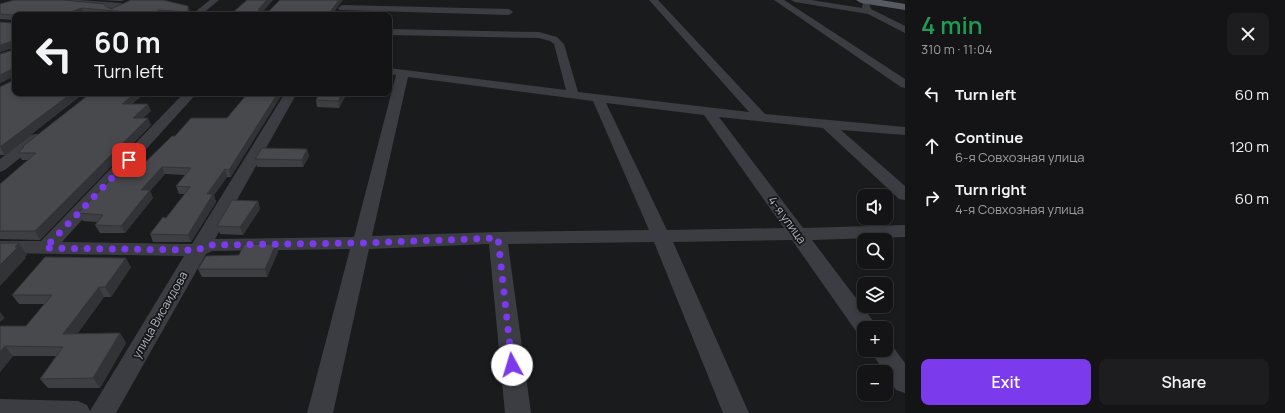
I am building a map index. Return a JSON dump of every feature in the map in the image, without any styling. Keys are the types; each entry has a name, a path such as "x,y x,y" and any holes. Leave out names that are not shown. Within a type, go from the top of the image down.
{"main road":[{"path":"864,0 905,7"}],"street":[{"path":"50,0 121,6"},
{"path":"199,12 215,0"},
{"path":"653,0 761,117"},
{"path":"778,0 905,84"},
{"path":"795,0 871,12"},
{"path":"864,0 865,8 905,30"},
{"path":"107,12 131,2"},
{"path":"342,8 509,12"},
{"path":"392,32 539,35 548,37 559,44 573,95"},
{"path":"392,91 396,72 598,99 828,125 905,131"},
{"path":"45,248 188,96"},
{"name":"улица Висаидова","path":"102,413 289,96"},
{"path":"320,413 360,243 391,96"},
{"path":"598,99 661,236 736,413"},
{"name":"4-я улица","path":"708,111 861,321"},
{"path":"828,125 905,195"},
{"path":"0,167 44,132"},
{"path":"0,247 197,250 210,245 905,231"},
{"path":"498,238 518,413"},
{"path":"887,357 905,382"},
{"path":"0,410 78,413"}],"building":[{"path":"14,0 63,0 105,4 105,6 111,9 131,0 163,0 188,6 188,12 159,10 156,12 126,12 82,8 71,12 12,12 12,15 0,14 0,4"},
{"path":"247,0 267,0 258,10 269,11 280,0 339,0 330,12 233,12"},
{"path":"0,22 12,23 12,41 0,45"},
{"path":"12,50 12,69 0,75 0,54"},
{"path":"12,81 12,96 68,96 0,147 0,87"},
{"path":"87,96 131,96 122,104 148,104 133,118 148,118 35,231 0,231 0,184 36,153 18,153 24,147 22,147"},
{"path":"245,96 276,96 229,170 225,169 207,194 213,194 188,235 150,234 163,217 166,218 190,187 176,186 191,168 162,167 141,190 150,190 121,226 95,225 103,215 78,213 113,177 131,176 172,136 175,136 191,118 227,118"},
{"path":"318,96 341,96 338,101 316,100"},
{"path":"262,148 307,149 302,160 255,159"},
{"path":"232,200 258,201 240,227 217,226"},
{"path":"0,243 19,243 15,247 18,247 0,265"},
{"path":"244,244 276,244 265,269 198,269 206,256 239,255"},
{"path":"45,257 126,258 105,287 99,287 63,334 120,333 93,378 40,379 63,347 5,346 0,352 0,326 26,326 52,295 12,295"}],"route":[{"path":"129,160 45,248 197,250 210,245 360,243 498,238 512,365"}]}
